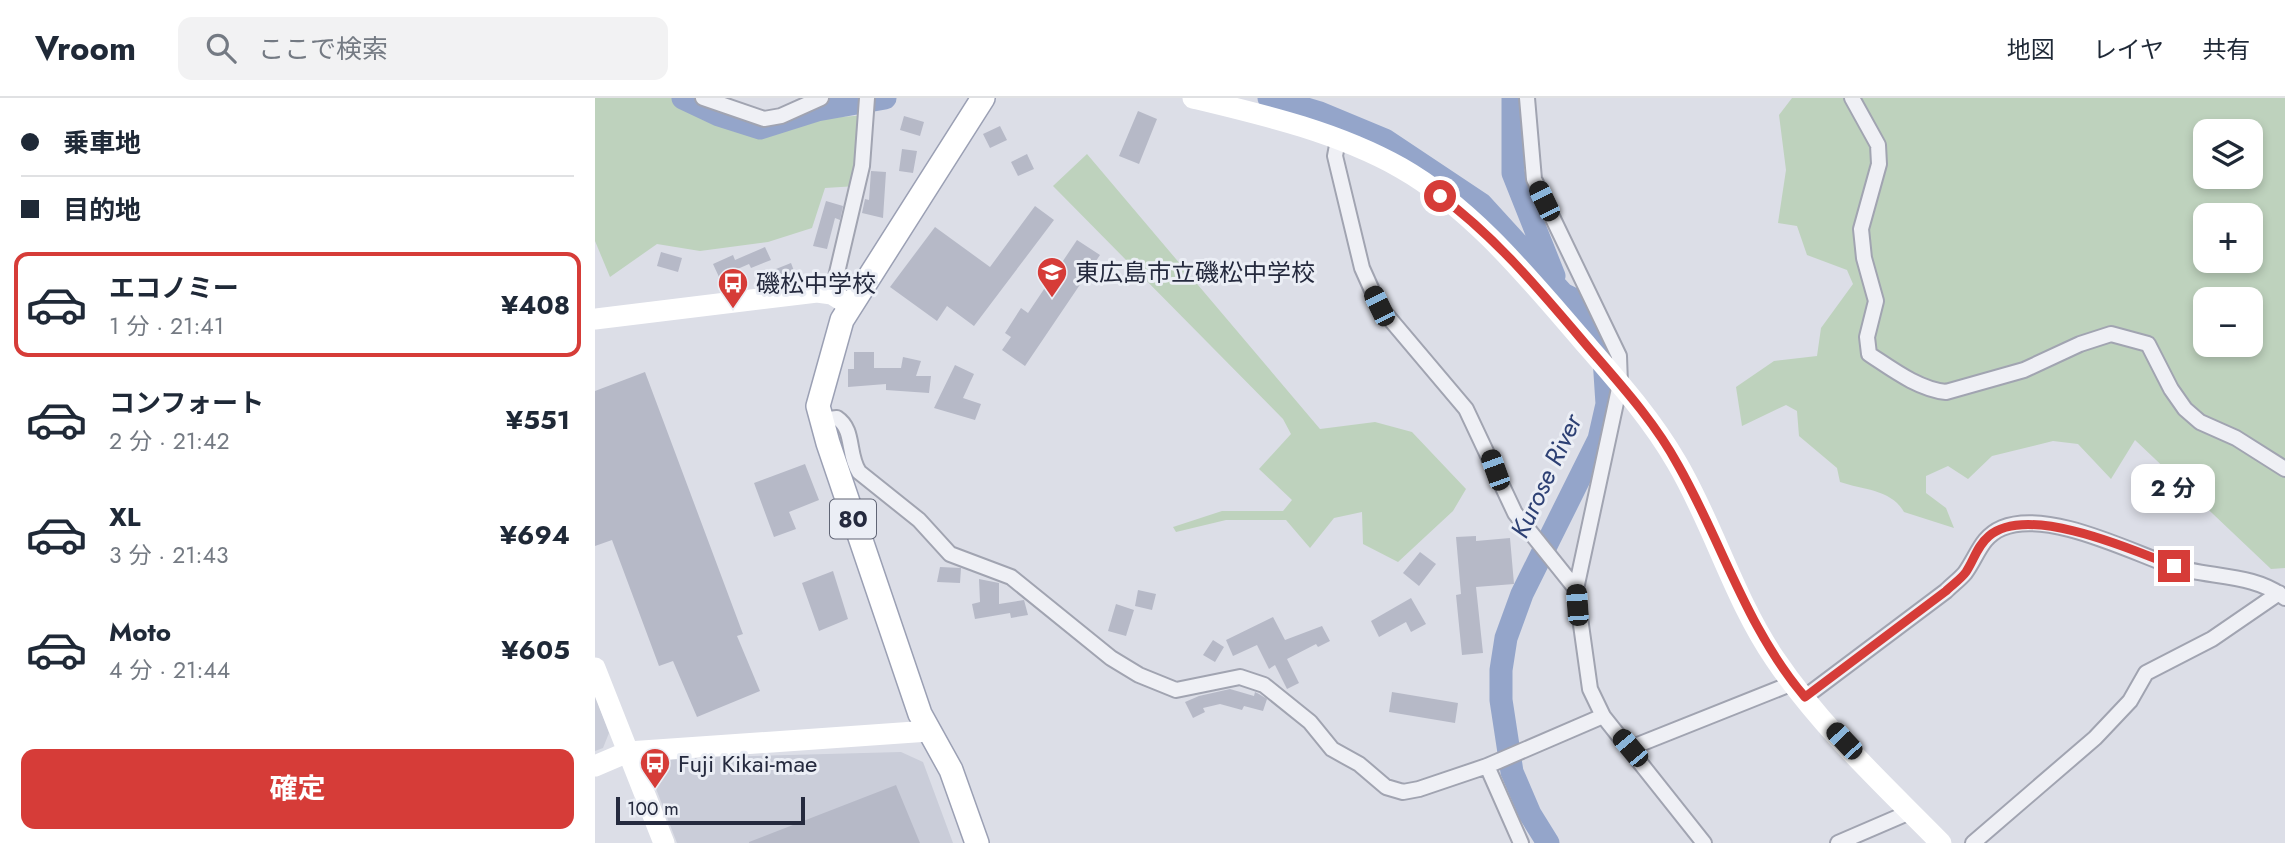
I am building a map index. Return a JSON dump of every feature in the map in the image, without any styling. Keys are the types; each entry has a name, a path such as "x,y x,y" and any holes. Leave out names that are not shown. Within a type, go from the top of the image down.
{"main road":[{"name":"80","path":"977,843 951,770 929,731 820,420 818,406 828,362 842,320 841,300 983,98"}],"street":[{"path":"702,98 764,119 781,116 819,98"},
{"path":"1193,98 1252,112 1338,140 1403,169 1457,209 1533,283 1620,384 1677,463 1744,604 1799,690 1941,843"},
{"path":"1527,98 1534,179 1619,356 1620,384 1576,589 1590,689 1602,716 1705,843"},
{"path":"1852,98 1878,145 1879,163 1861,229 1864,258 1877,301 1867,337 1869,354 1906,377 1935,391 1946,392 2024,370 2080,344 2111,334 2134,339 2148,344 2171,389 2200,422 2236,438 2285,469"},
{"path":"595,319 802,293 841,300 862,166 867,102"},
{"path":"1338,140 1335,156 1362,268 1379,306 1467,409 1515,513 1557,561 1568,583 1576,589"},
{"path":"820,420 837,418 844,423 849,433 853,463 859,472 919,520 942,549 961,560 1011,577 1111,659 1139,675 1176,690 1240,677 1264,685 1311,722 1332,749 1359,764 1386,787 1395,790 1419,789 1489,765 1602,716"},
{"path":"1630,748 1799,690 1946,591 1965,573 1990,535 2005,527 2039,525 2072,529 2174,566 2255,583 2282,596"},
{"path":"1973,843 2095,738 2130,701 2146,673 2212,639 2282,596"},
{"path":"595,668 664,843"},
{"path":"595,766 628,752 929,731"},
{"path":"1489,765 1521,843"},
{"path":"1838,843 1910,812"}],"shaded area":[{"path":"595,695 609,733 603,748 595,751"},
{"path":"901,752 923,762 953,843 677,843 648,768 675,758"}],"green space":[{"path":"595,98 731,98 748,124 867,115 857,186 825,188 812,228 768,242 700,251 657,244 610,277 595,241"},
{"path":"1792,98 2285,98 2285,568 2271,569 2135,440 2111,479 2078,444 2053,441 1992,456 1968,479 1948,466 1926,476 1926,493 1946,508 1954,528 1904,512 1892,499 1876,491 1840,482 1837,468 1799,436 1797,411 1786,405 1742,426 1736,387 1774,361 1817,356 1821,328 1853,284 1847,270 1807,255 1797,226 1778,223 1786,170 1779,115"},
{"path":"1087,154 1320,429 1375,422 1412,432 1466,489 1453,511 1398,562 1363,544 1362,512 1334,518 1310,548 1286,520 1226,520 1176,532 1173,527 1222,511 1283,511 1292,500 1259,469 1291,434 1283,419 1053,186"}],"building":[{"path":"1138,111 1157,119 1139,164 1119,156"},
{"path":"904,116 924,122 920,136 900,130"},
{"path":"1000,126 1007,140 990,148 983,134"},
{"path":"902,149 917,151 913,173 899,171"},
{"path":"1027,154 1034,169 1018,176 1011,162"},
{"path":"871,171 886,172 883,218 862,213 865,199 869,200"},
{"path":"826,201 843,206 840,220 835,218 827,249 813,246"},
{"path":"1035,206 1054,220 974,326 947,306 937,321 890,287 935,227 990,267"},
{"path":"1077,240 1100,255 1025,366 1002,350 1011,337 1005,333 1021,308 1028,313"},
{"path":"765,247 771,260 751,268 749,264 719,277 713,264 733,255 735,260"},
{"path":"661,252 682,258 678,272 657,266"},
{"path":"791,263 796,276 776,284 771,271"},
{"path":"854,352 874,352 874,368 901,368 903,357 921,361 916,376 931,376 929,393 886,390 886,384 848,387 848,369 854,369"},
{"path":"955,365 974,374 963,398 981,404 975,420 934,408"},
{"path":"645,372 743,634 737,636 760,691 697,717 673,661 659,666 612,540 595,546 595,391"},
{"path":"805,464 819,500 789,512 796,529 774,537 754,483"},
{"path":"1476,536 1476,541 1510,538 1514,584 1476,587 1483,653 1462,655 1456,595 1461,594 1456,537"},
{"path":"1420,552 1436,564 1419,586 1403,573"},
{"path":"940,567 961,568 960,583 937,582"},
{"path":"833,571 848,619 819,631 802,583"},
{"path":"979,579 999,583 999,604 1024,600 1028,615 1011,618 1010,613 975,619 972,604 980,602"},
{"path":"1138,590 1156,594 1152,610 1135,606"},
{"path":"1411,598 1426,624 1411,632 1406,622 1379,637 1371,621"},
{"path":"1116,604 1134,610 1126,636 1108,631"},
{"path":"1273,617 1285,640 1322,626 1330,641 1318,647 1316,644 1287,659 1299,683 1287,689 1275,665 1269,669 1257,645 1233,656 1226,640"},
{"path":"1213,640 1224,647 1215,662 1203,655"},
{"path":"1230,689 1254,696 1255,692 1267,699 1263,711 1244,706 1242,710 1220,704 1203,708 1205,712 1193,718 1185,702"},
{"path":"1392,692 1458,703 1455,723 1389,712"},
{"path":"896,785 920,843 749,843 749,842"}],"waterway":[{"path":"683,98 719,115 760,128 817,110 885,98"},
{"name":"Kurose River","path":"1269,98 1320,113 1385,140 1481,204 1563,294 1577,301 1595,333 1604,358 1607,404 1599,439 1522,594 1506,638 1501,670 1501,700 1512,772 1530,814 1548,843"},
{"name":"Kurose River","path":"1513,98 1513,173 1554,276"}],"place":[{"name":"東広島市立磯松中学校","path":"1052,299"},
{"name":"磯松中学校","path":"733,310"},
{"name":"Fuji Kikai-mae","path":"655,790"}],"route":[{"path":"1440,196 1457,209 1533,283 1626,390 1686,479 1760,635 1805,697 1946,591 1965,573 1978,549 1990,535 2005,527 2039,525 2072,529 2174,566"}]}
